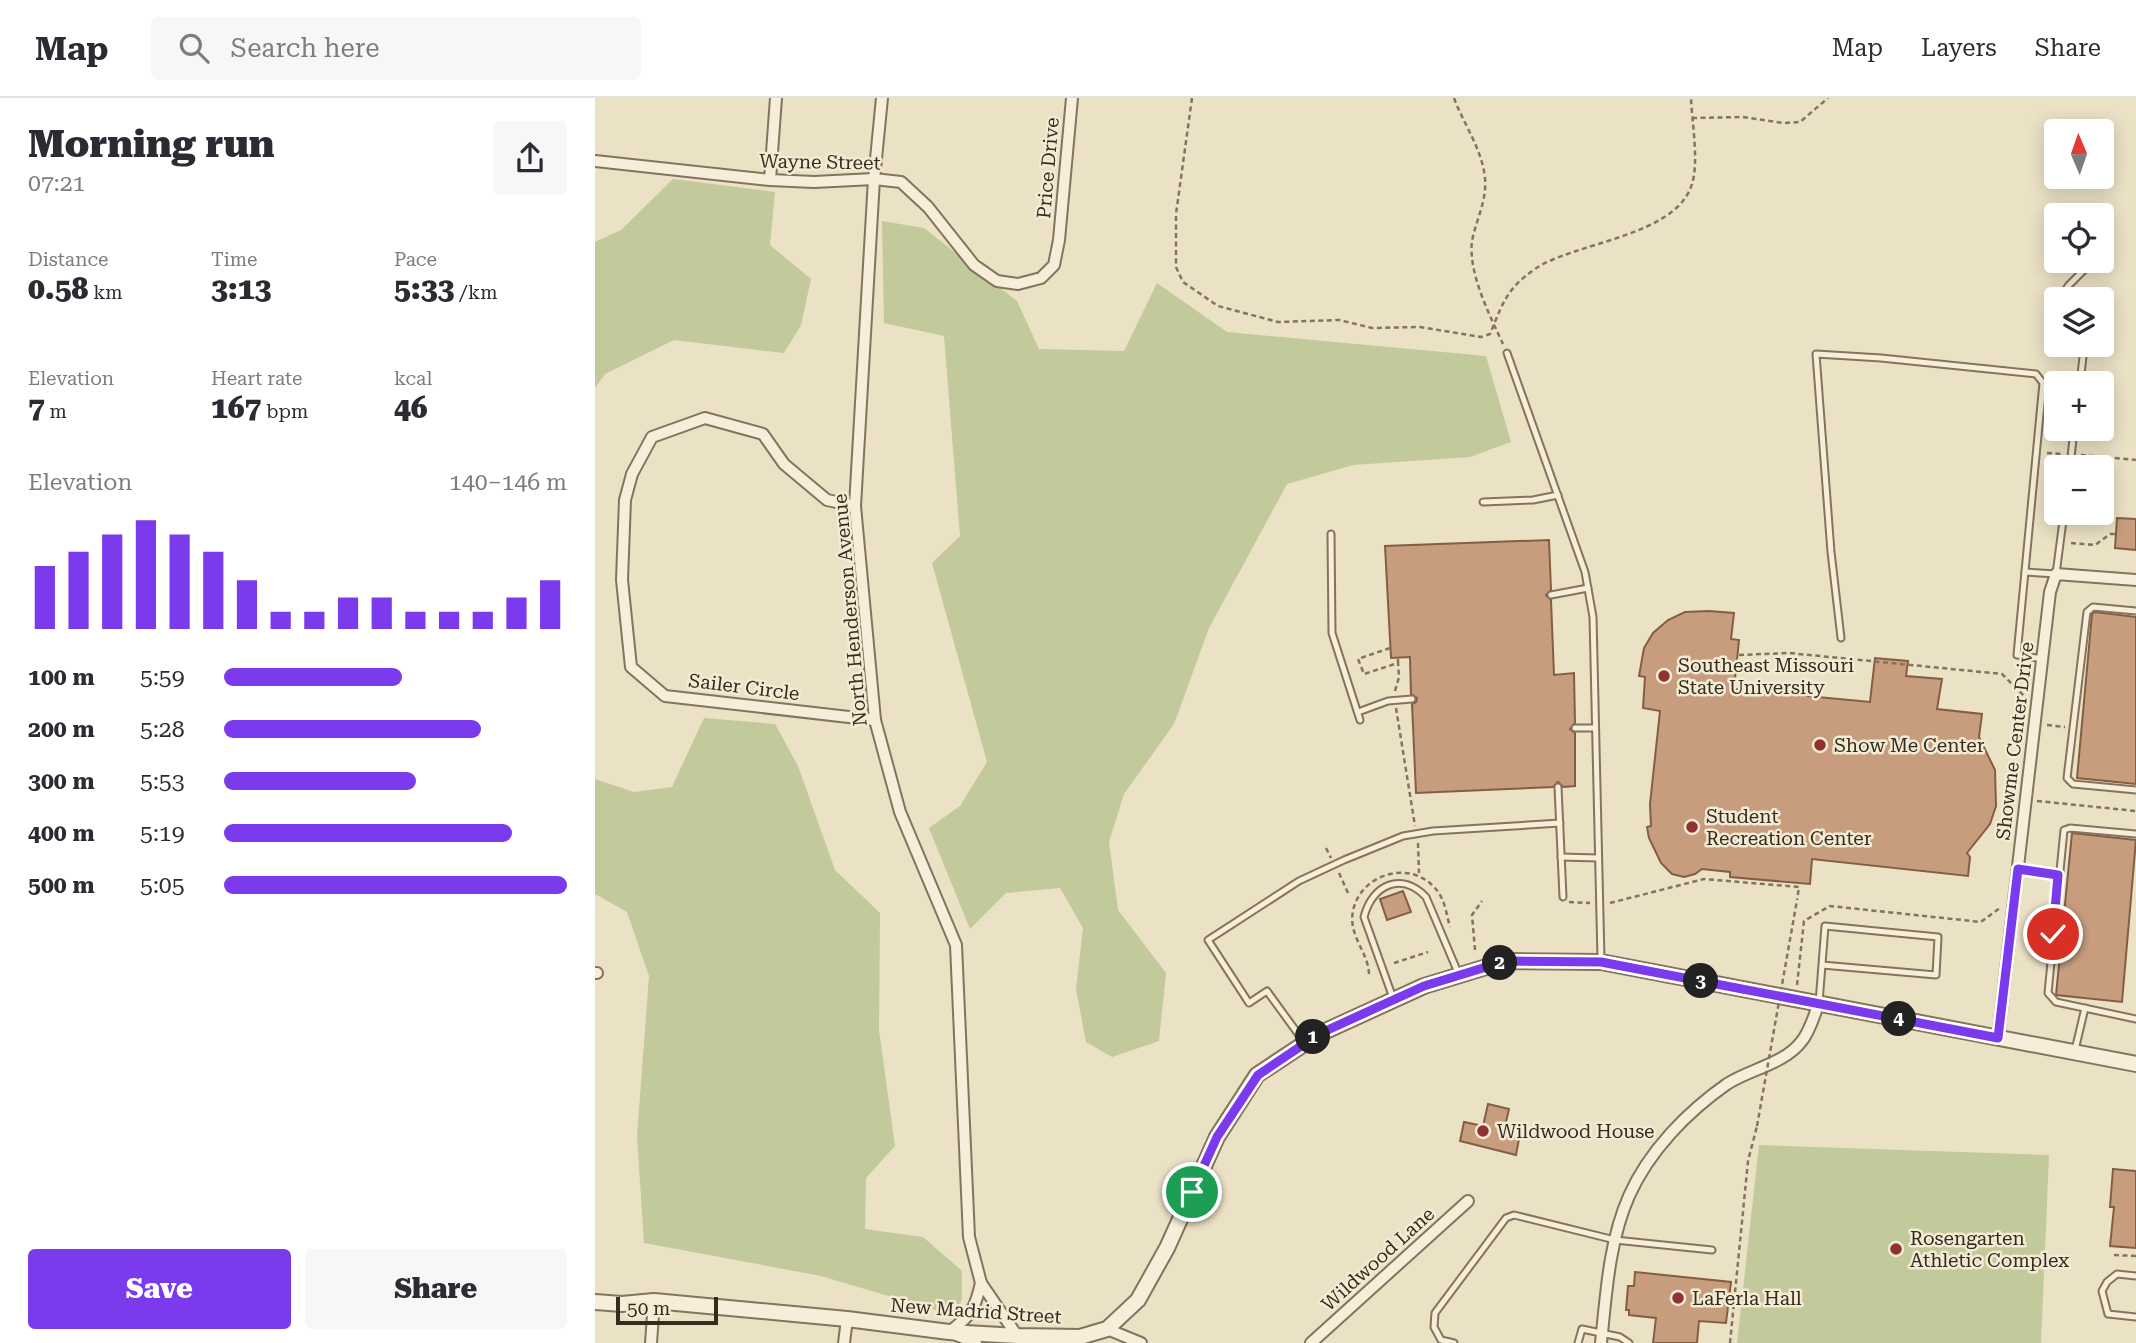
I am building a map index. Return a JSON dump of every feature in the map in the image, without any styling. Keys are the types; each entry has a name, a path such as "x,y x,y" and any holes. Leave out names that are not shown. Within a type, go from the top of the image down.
{"street":[{"path":"769,180 776,98"},
{"name":"North Henderson Avenue","path":"882,98 874,179 855,506 875,720 900,812 956,945 969,1237 981,1283 1020,1340"},
{"name":"Price Drive","path":"1059,240 1072,98"},
{"name":"Wayne Street","path":"595,161 769,180 814,182 874,179 901,182 928,207 974,265 997,281 1018,285 1041,278 1054,265 1059,240"},
{"name":"Sailer Circle","path":"855,506 827,500 784,464 763,434 705,418 652,437 632,474 625,500 622,580 631,667 665,695 875,720"},
{"path":"2056,574 2136,580"},
{"name":"Showme Center Drive","path":"1998,1038 2050,592 2056,574"},
{"name":"New Madrid Street","path":"595,1302 622,1304 654,1301 847,1319 1020,1340 1077,1340 1107,1329 1138,1300 1167,1248 1217,1137 1258,1075 1319,1034 1394,999 1424,986 1506,961 1601,962 2136,1064"},
{"path":"1602,1338 1615,1240 1629,1195 1657,1151 1685,1118 1729,1083 1783,1057 1802,1042 1819,1003"},
{"name":"Wildwood Lane","path":"1311,1343 1468,1201"},
{"path":"949,1332 966,1319 975,1307 981,1283"},
{"path":"651,1343 654,1301"},
{"path":"844,1343 847,1319"},
{"path":"1107,1329 1141,1343"},
{"path":"949,1332 976,1343"}],"lane":[{"path":"2067,287 2082,273"},
{"path":"1507,353 1585,572 1593,617 1601,962"},
{"path":"1841,638 1831,552 1816,355 1881,358 2036,374 2043,383 2017,655 2043,659"},
{"path":"2071,455 2073,441"},
{"path":"1483,502 1533,500 1558,495"},
{"path":"2025,572 2056,574 2062,525"},
{"path":"1331,534 1332,633 1360,720"},
{"path":"1551,595 1588,588"},
{"path":"2136,611 2089,608 2068,782 2136,790"},
{"path":"1357,712 1388,701 1412,699"},
{"path":"1575,728 1595,728"},
{"path":"1558,787 1563,897"},
{"path":"1305,1043 1267,992 1249,1003 1208,940 1299,881 1403,836 1433,831 1560,823"},
{"path":"2136,834 2070,828 2064,830 2048,993 2056,1002 2136,1019"},
{"path":"1562,857 1598,858"},
{"path":"1394,999 1364,917 1372,896 1378,889 1406,884 1417,888 1426,897 1459,975"},
{"path":"1819,1003 1825,926 1938,937 1936,975 1822,965"},
{"path":"2075,1053 2085,1008"},
{"path":"1454,1343 1441,1340 1434,1327 1435,1313 1506,1218 1514,1215 1615,1240 1712,1250"},
{"path":"2136,1276 2117,1274 2102,1290 2108,1314 2136,1317"},
{"path":"1578,1343 1581,1329 1602,1338 1620,1337 1629,1343"}],"path":[{"path":"1192,98 1176,214 1176,267 1183,282 1218,306 1278,322 1339,320 1372,328 1420,327 1481,337 1490,334 1508,293 1537,267 1650,225 1670,213 1686,197 1692,185 1694,171 1692,98"},
{"path":"1454,98 1482,158 1485,180 1482,208 1472,242 1473,263 1484,302 1507,353"},
{"path":"1692,118 1743,117 1783,123 1800,122 1828,98"},
{"path":"2036,452 2071,455"},
{"path":"2114,458 2136,460"},
{"path":"2060,542 2095,545 2110,534 2116,534"},
{"path":"1391,648 1358,659 1364,674 1398,663"},
{"path":"1739,655 1789,653 2002,674 2026,697"},
{"path":"1398,658 1395,700 1417,834 1419,874 1437,889 1444,901 1451,929"},
{"path":"2035,723 2073,729"},
{"path":"2026,800 2136,811"},
{"path":"2018,869 2058,875"},
{"path":"1610,903 1704,879 1799,887 1757,1126 1748,1161 1730,1343"},
{"path":"1563,897 1569,902 1590,902"},
{"path":"1475,950 1472,915 1482,901"},
{"path":"1394,962 1428,951"},
{"path":"2114,1255 2136,1256"}],"green space":[{"path":"673,179 775,192 770,245 811,279 801,325 784,353 674,340 605,374 595,388 595,242 621,230"},
{"path":"882,221 924,228 1017,301 1039,349 1124,351 1157,283 1227,332 1486,356 1511,442 1470,457 1353,465 1287,484 1209,628 1174,724 1124,794 1109,842 1118,910 1166,973 1159,1041 1112,1057 1086,1042 1076,989 1083,928 1060,888 1006,893 970,929 929,828 960,806 987,762 932,563 960,536 944,336 884,323"},
{"path":"704,718 775,724 798,766 835,870 880,913 879,1030 895,1146 866,1178 865,1229 923,1237 962,1271 962,1298 956,1316 821,1276 644,1243 637,1136 649,976 627,912 595,894 595,779 634,792 672,787"},
{"name":"Rosengarten Athletic Complex","path":"1759,1145 2049,1155 2041,1343 1737,1343"}],"building":[{"path":"2117,518 2136,519 2136,550 2115,548"},
{"path":"1549,540 1551,590 1546,595 1551,600 1554,675 1574,673 1575,723 1570,729 1575,733 1575,786 1563,787 1558,782 1553,787 1416,793 1412,704 1417,698 1411,694 1410,657 1391,658 1385,546"},
{"name":"Show Me Center","path":"1685,612 1734,613 1731,639 1739,640 1734,689 1870,702 1875,658 1908,661 1906,676 1942,679 1937,709 1982,714 1979,737 1995,770 1996,806 1990,824 1967,853 1970,857 1968,876 1812,859 1810,884 1730,877 1730,872 1702,869 1684,877 1672,874 1661,863 1649,838 1647,827 1651,826 1650,804 1660,711 1643,708 1645,677 1639,676 1644,648 1653,633 1668,620"},
{"path":"2095,612 2136,617 2136,784 2077,778 2092,614"},
{"path":"2072,833 2136,840 2122,1002 2056,995"},
{"path":"1403,891 1411,912 1387,920 1380,899"},
{"name":"Wildwood House","path":"1488,1104 1509,1109 1503,1135 1519,1139 1516,1155 1460,1141 1464,1122 1483,1126"},
{"path":"2113,1169 2136,1171 2136,1248 2110,1246 2114,1207 2110,1207"},
{"name":"LaFerla Hall","path":"1635,1272 1731,1282 1726,1323 1699,1321 1697,1343 1653,1343 1656,1318 1629,1315 1629,1310 1626,1310 1628,1286 1634,1286"}],"place":[{"name":"Southeast Missouri State University","path":"1664,676"},
{"name":"Show Me Center","path":"1820,745"},
{"name":"Student Recreation Center","path":"1692,827"},
{"name":"Wildwood House","path":"1483,1131"},
{"name":"Rosengarten Athletic Complex","path":"1896,1249"},
{"name":"LaFerla Hall","path":"1678,1298"}],"route":[{"path":"1192,1192 1217,1137 1258,1075 1319,1034 1424,986 1506,961 1601,962 1998,1038 2018,869 2058,875 2053,934"}]}
